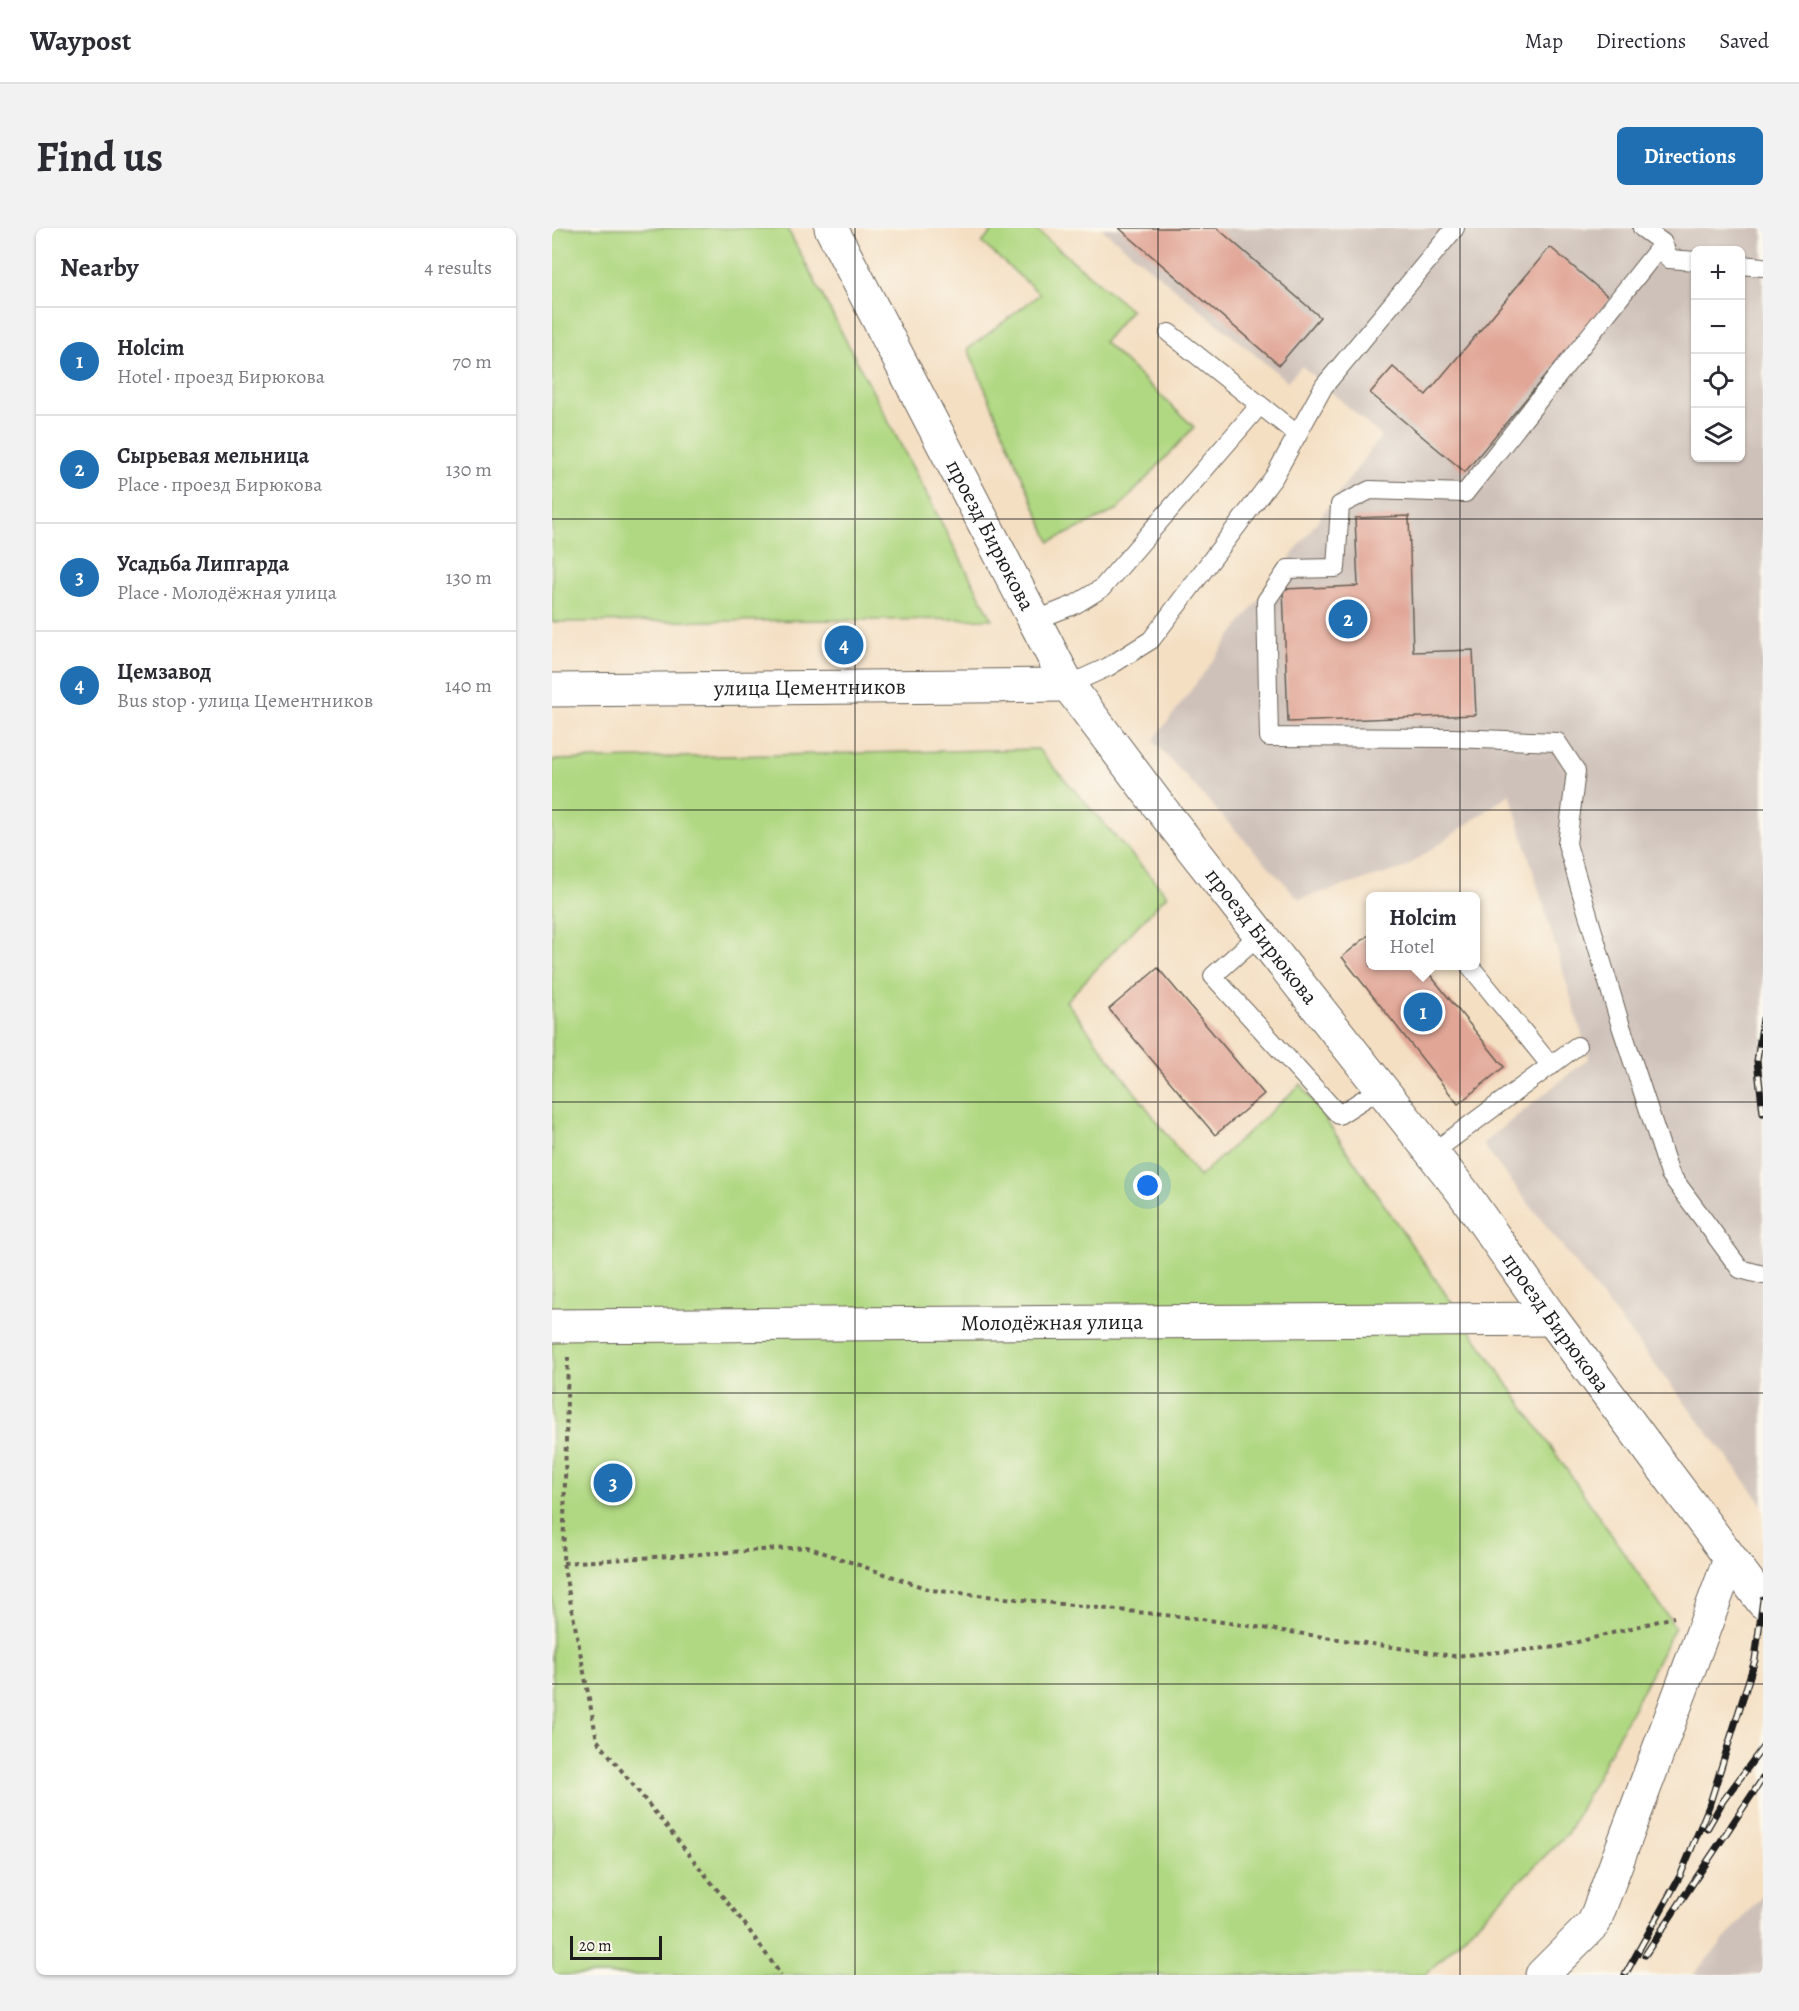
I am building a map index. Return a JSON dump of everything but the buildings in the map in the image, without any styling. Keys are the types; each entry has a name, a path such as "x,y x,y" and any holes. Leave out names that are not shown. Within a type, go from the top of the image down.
{"street":[{"name":"проезд Бирюкова","path":"831,228 1068,685 1107,739 1462,1191 1552,1318 1763,1602"},
{"name":"улица Цементников","path":"552,690 1068,685"},
{"name":"Молодёжная улица","path":"561,1326 1552,1318"},
{"path":"1542,1975 1594,1923 1730,1558"}],"lane":[{"path":"1068,685 1108,667 1151,639 1274,477 1324,386 1455,228"},
{"path":"1642,228 1663,243 1669,259 1691,261"},
{"path":"1663,243 1465,493 1370,490 1340,505 1336,568 1288,569 1266,601 1269,737 1452,738 1557,742 1576,771 1567,844 1620,1023 1670,1174 1740,1269 1763,1275"},
{"path":"1745,265 1763,267"},
{"path":"1169,333 1298,435"},
{"path":"1034,621 1076,604 1102,588 1260,405"},
{"path":"1260,934 1213,976 1339,1115 1381,1088"},
{"path":"1473,970 1551,1065"},
{"path":"1432,1153 1577,1046"}],"path":[{"path":"561,1326 563,1563 597,1740 744,1923 781,1975"},
{"path":"563,1563 807,1547 931,1590 1202,1618 1453,1656 1558,1647 1683,1615"}],"shaded area":[{"path":"1101,228 1763,228 1763,1505 1482,1144 1589,1058 1510,794 1405,868 1299,899 1153,741 1381,436 1302,366 1287,381"},
{"path":"1763,1895 1763,1975 1693,1975"}],"green space":[{"path":"552,228 787,228 992,619 552,622"},
{"path":"995,228 1034,228 1131,310 1104,342 1194,427 1117,510 1050,542 968,349 1040,294 982,243"},
{"path":"1038,749 1167,895 1066,1001 1199,1177 1301,1084 1675,1627 1567,1834 1425,1975 552,1975 552,760"}],"railway":[{"path":"1763,1019 1757,1061 1763,1113"},
{"path":"1625,1975 1681,1874 1709,1806 1755,1660 1763,1599"},
{"path":"1707,1829 1723,1801 1763,1747"},
{"path":"1645,1955 1763,1778"}],"place":[{"name":"Сырьевая мельница","path":"1348,619"},
{"name":"Цемзавод","path":"844,645"},
{"name":"Holcim","path":"1423,1012"},
{"name":"Усадьба Липгарда","path":"613,1483"}]}
